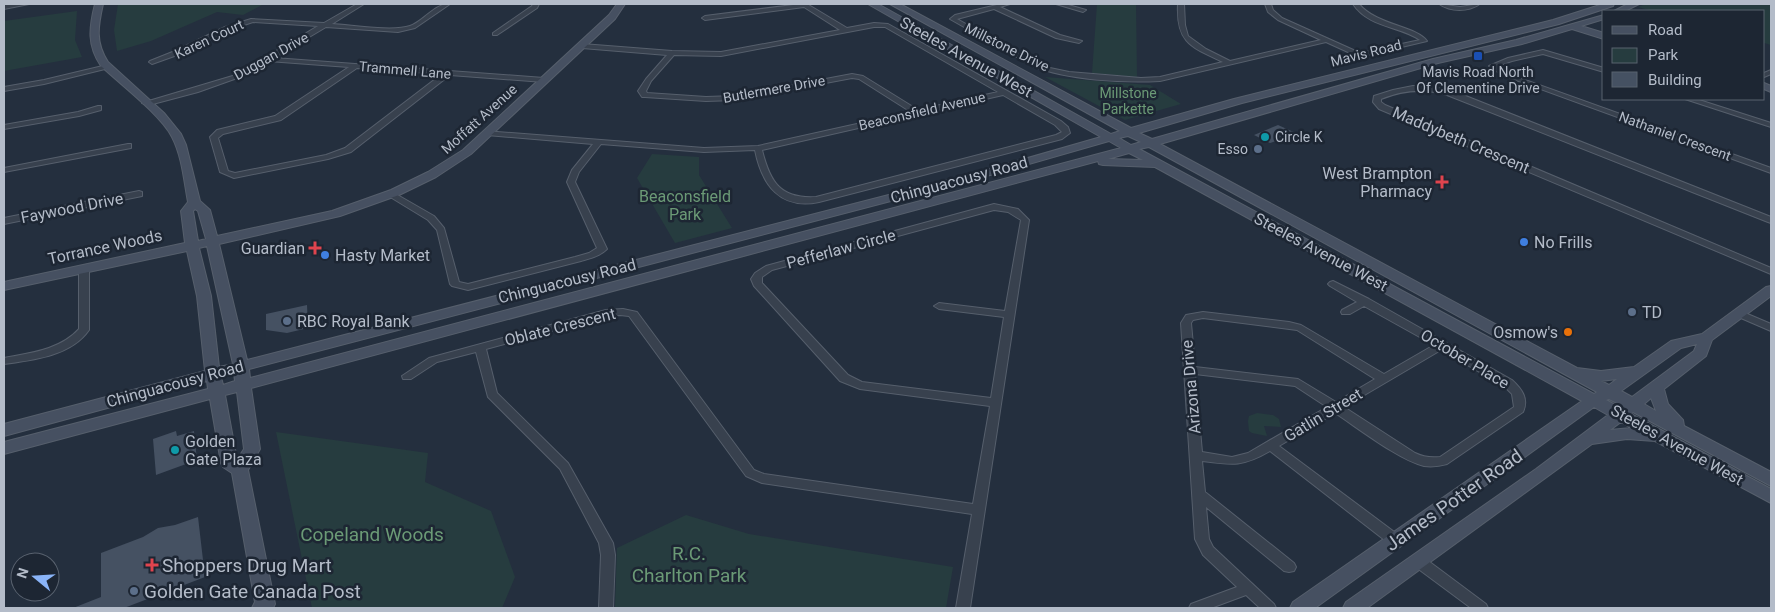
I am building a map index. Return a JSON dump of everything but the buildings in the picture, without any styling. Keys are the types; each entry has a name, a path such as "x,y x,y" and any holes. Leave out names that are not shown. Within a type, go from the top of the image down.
{"main road":[{"path":"99,4 93,29 93,41 97,54 107,67 176,134 181,146 194,202 204,210 213,241 243,386 252,449 240,470 266,607"},
{"name":"Moffatt Avenue","path":"213,241 316,219 391,195 444,169 467,152 582,46 612,17 621,4"},
{"name":"Steeles Avenue West","path":"872,4 1129,149 1536,368 1601,396 1683,441 1771,480"},
{"name":"Steeles Avenue West","path":"894,4 1569,371 1601,396"},
{"name":"Mavis Road","path":"1130,133 1238,101 1556,22 1610,4"},
{"path":"1620,10 1635,4"},
{"name":"Mavis Road","path":"1129,149 1436,61 1573,27 1602,17"},
{"path":"1556,22 1602,35"},
{"path":"1422,55 1436,61"},
{"path":"1193,130 1180,138 1178,148 1182,154 1204,173"},
{"name":"Chinguacousy Road","path":"4,430 365,333 990,172 1130,133"},
{"name":"Chinguacousy Road","path":"4,448 217,393 1129,149"},
{"path":"1070,166 1108,161 1133,162 1162,167"},
{"path":"194,202 187,212 192,246 204,296 213,374 229,464 240,470"},
{"name":"Torrance Woods","path":"4,286 213,241"},
{"path":"1706,338 1771,290"},
{"name":"James Potter Road","path":"1300,608 1676,344 1706,338 1701,353 1588,438 1353,608"},
{"path":"1536,368 1563,388 1570,396 1574,411 1567,420"},
{"path":"1569,371 1601,376 1636,372"},
{"path":"1656,387 1661,406 1683,441"},
{"path":"1588,438 1618,433 1637,433 1683,441"},
{"name":"Steeles Avenue West","path":"1683,441 1771,497"}],"street":[{"path":"4,7 26,4"},
{"name":"Duggan Drive","path":"146,103 238,76 361,4"},
{"name":"Karen Court","path":"152,62 171,57 236,25 253,20 406,29 413,27 446,4"},
{"path":"494,34 536,4"},
{"name":"Millstone Drive","path":"1007,4 953,19 997,45 1048,70 1069,74 1151,80 1169,78 1324,41"},
{"path":"1059,4 1083,10"},
{"path":"1181,4 1183,32 1186,37 1193,44 1230,63"},
{"path":"1268,4 1269,9 1274,15 1324,41 1359,55 1424,41 1421,37 1370,16 1356,4"},
{"path":"1442,4 1459,9 1470,8 1477,4"},
{"path":"705,18 805,5 847,30"},
{"path":"994,7 1058,37 1079,41"},
{"name":"Beaconsfield Avenue","path":"582,46 672,53 722,54 874,25 886,25 1005,92"},
{"name":"Nathaniel Crescent","path":"1602,69 1543,52 1510,59 1492,66 1504,74 1771,171"},
{"name":"Butlermere Drive","path":"672,53 648,80 642,91 645,95 706,99 735,98 852,76 861,77 916,112"},
{"name":"Trammell Lane","path":"266,59 544,80"},
{"path":"355,66 278,118 220,132 214,137 224,172 234,176 328,157 348,150 448,73"},
{"path":"4,89 44,82 107,67"},
{"name":"Maddybeth Crescent","path":"1771,220 1450,93 1430,87 1411,87 1377,98 1377,102 1382,107 1771,271"},
{"path":"758,148 761,166 774,186 783,197 802,202 1059,137 1066,133 1065,129 1058,123 1005,92"},
{"name":"Beaconsfield Avenue","path":"487,133 704,150 758,148 1005,92"},
{"path":"1692,100 1771,125"},
{"path":"4,127 79,114 98,108"},
{"path":"391,195 431,218 441,230 455,284 468,286 479,284 585,257 602,249 571,182 575,172 598,143"},
{"path":"4,170 128,146"},
{"name":"Faywood Drive","path":"4,221 140,194"},
{"name":"Pefferlaw Circle","path":"963,608 979,510 1010,315 1025,220 1022,214 994,207 770,268 758,275 756,279 757,284 844,378 860,385 996,403"},
{"path":"4,361 65,346 79,338 84,330 84,269"},
{"name":"October Place","path":"1333,284 1508,383 1514,388 1521,402 1519,409 1443,461 1432,463 1419,461 1336,407"},
{"path":"1346,312 1365,302"},
{"path":"939,306 1010,315"},
{"name":"Oblate Crescent","path":"480,348 606,313 628,312 633,314 750,473 762,478 979,510"},
{"path":"1738,313 1771,328"},
{"name":"Arizona Drive","path":"1269,608 1246,589 1208,551 1202,539 1186,323 1190,317 1203,315 1290,325 1301,328 1383,379"},
{"name":"Gatlin Street","path":"1197,456 1232,461 1242,460 1271,446 1442,345"},
{"path":"407,376 433,360 480,348 492,394 564,466 606,543 608,556 606,608"},
{"path":"1190,370 1298,383 1336,407"},
{"path":"1271,446 1396,541"},
{"path":"1199,494 1289,567"},
{"path":"1418,561 1481,608"},
{"path":"1196,608 1246,589"}],"green space":[{"path":"118,4 264,4 243,15 217,12 151,41 117,51 114,30"},
{"path":"1097,4 1136,4 1137,77 1092,73"},
{"path":"1646,4 1771,4 1771,45 1765,43 1765,10 1648,10 1638,7"},
{"path":"77,11 75,40 82,57 4,71 4,21"},
{"name":"Millstone Parkette","path":"1045,77 1150,85 1181,104 1125,120"},
{"name":"Beaconsfield Park","path":"652,154 699,157 699,175 732,228 675,243 637,178"},
{"path":"1257,413 1273,415 1279,419 1281,427 1264,426 1267,436 1252,433 1249,431 1249,416"},
{"name":"Copeland Woods","path":"276,432 428,453 425,482 491,511 515,577 502,608 312,608"},
{"name":"R.C. Charlton Park","path":"686,515 749,534 953,567 946,608 615,608 617,548"}],"place":[{"name":"Mavis Road North Of Clementine Drive","path":"1478,56"},
{"name":"Circle K","path":"1265,137"},
{"name":"Esso","path":"1258,149"},
{"name":"West Brampton Pharmacy","path":"1442,182"},
{"name":"No Frills","path":"1524,242"},
{"name":"Guardian","path":"315,248"},
{"name":"Hasty Market","path":"325,255"},
{"name":"TD","path":"1632,312"},
{"name":"RBC Royal Bank","path":"287,321"},
{"name":"Osmow's","path":"1568,332"},
{"name":"Golden Gate Plaza","path":"175,450"},
{"name":"Shoppers Drug Mart","path":"152,565"},
{"name":"Golden Gate Canada Post","path":"134,591"}]}
